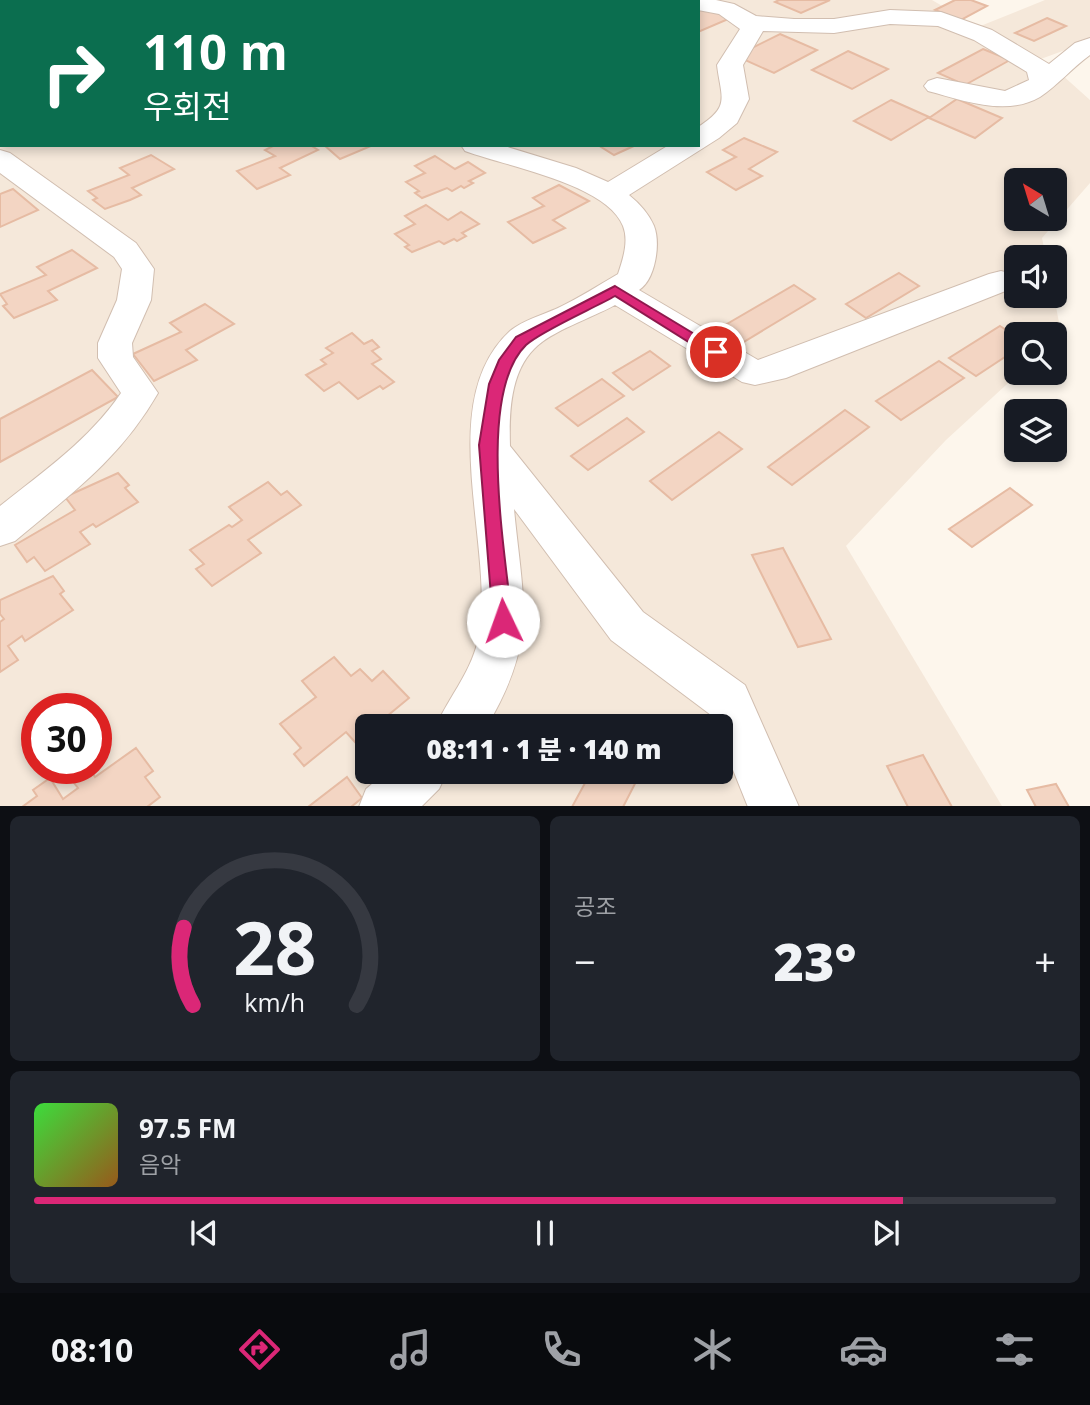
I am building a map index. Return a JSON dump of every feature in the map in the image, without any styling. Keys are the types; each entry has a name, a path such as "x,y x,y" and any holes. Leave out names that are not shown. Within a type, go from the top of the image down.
{"street":[{"path":"700,3 726,9 751,23 812,27 890,17 941,19 983,35 1026,57 1039,68 1042,82"},
{"path":"700,138 725,119 733,109 736,98 730,65 752,29 751,23"},
{"path":"937,86 1007,101 1022,97 1056,74 1074,55 1090,44"},
{"path":"467,714 492,673 503,621 488,445 497,384 506,360 522,341 633,279 640,256 638,226 626,207 569,175 533,166 481,147"},
{"path":"608,195 686,147"},
{"path":"0,159 125,250 138,269 134,300 115,342 116,358 141,393 116,429 88,458 0,528"},
{"path":"615,290 737,365 755,373 773,369 1001,281"},
{"path":"488,445 627,626 728,701 774,806"},
{"path":"385,806 409,784"}],"shaded area":[{"path":"700,0 932,0 978,27 1045,0 1090,0 1090,41 1038,60 1061,74 1090,100 1090,183 1068,208 1068,168 1004,168 1004,231 1048,231 1042,238 1043,245 1004,245 1004,308 1056,308 1059,322 1004,322 1006,385 946,440 846,546 1002,806 0,806 0,147 700,147"}],"building":[{"path":"830,0 801,13 775,2"},
{"path":"955,0 971,0 987,6 961,20 935,10"},
{"path":"700,9 733,17 700,31"},
{"path":"1047,18 1066,26 1034,41 1015,33"},
{"path":"780,34 817,50 774,73 736,56"},
{"path":"983,49 1010,60 965,85 938,73"},
{"path":"848,51 888,69 852,89 812,70"},
{"path":"957,99 1002,118 975,138 929,118"},
{"path":"891,100 929,117 891,140 854,121"},
{"path":"744,138 777,152 749,169 762,176 736,190 707,172 736,157 723,150"},
{"path":"271,147 313,147 318,150 280,168 290,175 257,189 237,171 275,156 265,150"},
{"path":"326,147 369,147 340,159"},
{"path":"601,147 632,147 614,155"},
{"path":"151,155 174,169 132,188 141,195 130,200 105,209 93,200 97,198 88,191 129,175 120,168"},
{"path":"435,156 455,169 468,162 485,173 469,181 473,183 464,188 461,186 452,191 447,188 422,198 415,193 419,191 406,182 425,173 415,166"},
{"path":"559,185 589,201 553,220 565,228 533,243 508,222 544,206 533,198"},
{"path":"13,189 38,210 0,227 0,194"},
{"path":"426,205 448,220 461,212 479,224 462,233 466,236 457,241 454,239 444,244 439,241 412,252 405,247 409,245 395,234 415,224 405,216"},
{"path":"72,250 97,268 48,291 57,300 14,318 3,306 7,304 0,294 46,275 37,267"},
{"path":"899,273 919,286 866,318 846,304"},
{"path":"794,285 815,299 742,343 720,328"},
{"path":"205,304 234,324 186,350 197,360 154,381 133,354 181,332 170,323"},
{"path":"1000,326 1004,329 1004,358 976,376 949,358"},
{"path":"352,333 364,344 372,340 379,347 372,351 381,359 372,364 394,382 383,389 380,386 358,399 339,382 324,391 306,375 326,364 321,360 333,353 326,348"},
{"path":"650,351 670,366 633,390 613,373"},
{"path":"939,361 964,378 901,420 876,401"},
{"path":"92,370 118,397 0,462 0,419"},
{"path":"602,379 624,396 578,426 556,408"},
{"path":"845,410 869,427 792,485 768,467"},
{"path":"627,418 644,432 588,470 571,456"},
{"path":"719,432 742,449 672,500 650,481"},
{"path":"118,473 129,485 125,488 138,502 96,527 93,524 80,532 90,544 45,571 34,557 27,562 15,545 75,510 65,497"},
{"path":"268,482 281,495 287,491 301,505 248,540 261,553 212,586 196,569 204,564 190,550 229,525 232,527 242,520 229,507"},
{"path":"1010,488 1032,505 972,547 949,529"},
{"path":"783,548 831,639 798,647 752,555"},
{"path":"53,576 64,591 60,594 73,610 25,641 22,636 8,646 18,660 0,672 0,622 4,619 0,614 0,600"},
{"path":"334,657 351,676 360,669 372,681 383,671 409,698 390,714 355,714 355,742 346,732 304,766 294,754 301,748 280,724 316,697 302,681"},
{"path":"136,748 153,771 145,777 160,797 148,806 23,806 37,796 33,790 42,784 54,784 63,799 78,788 75,784 112,784 112,765"},
{"path":"923,755 951,806 907,806 887,766"},
{"path":"347,777 362,798 352,806 309,806"},
{"path":"584,784 635,784 624,806 573,806"},
{"path":"1056,784 1068,806 1035,806 1027,790"}],"route":[{"path":"503,621 488,445 497,384 506,360 522,341 615,290 716,352"}]}
